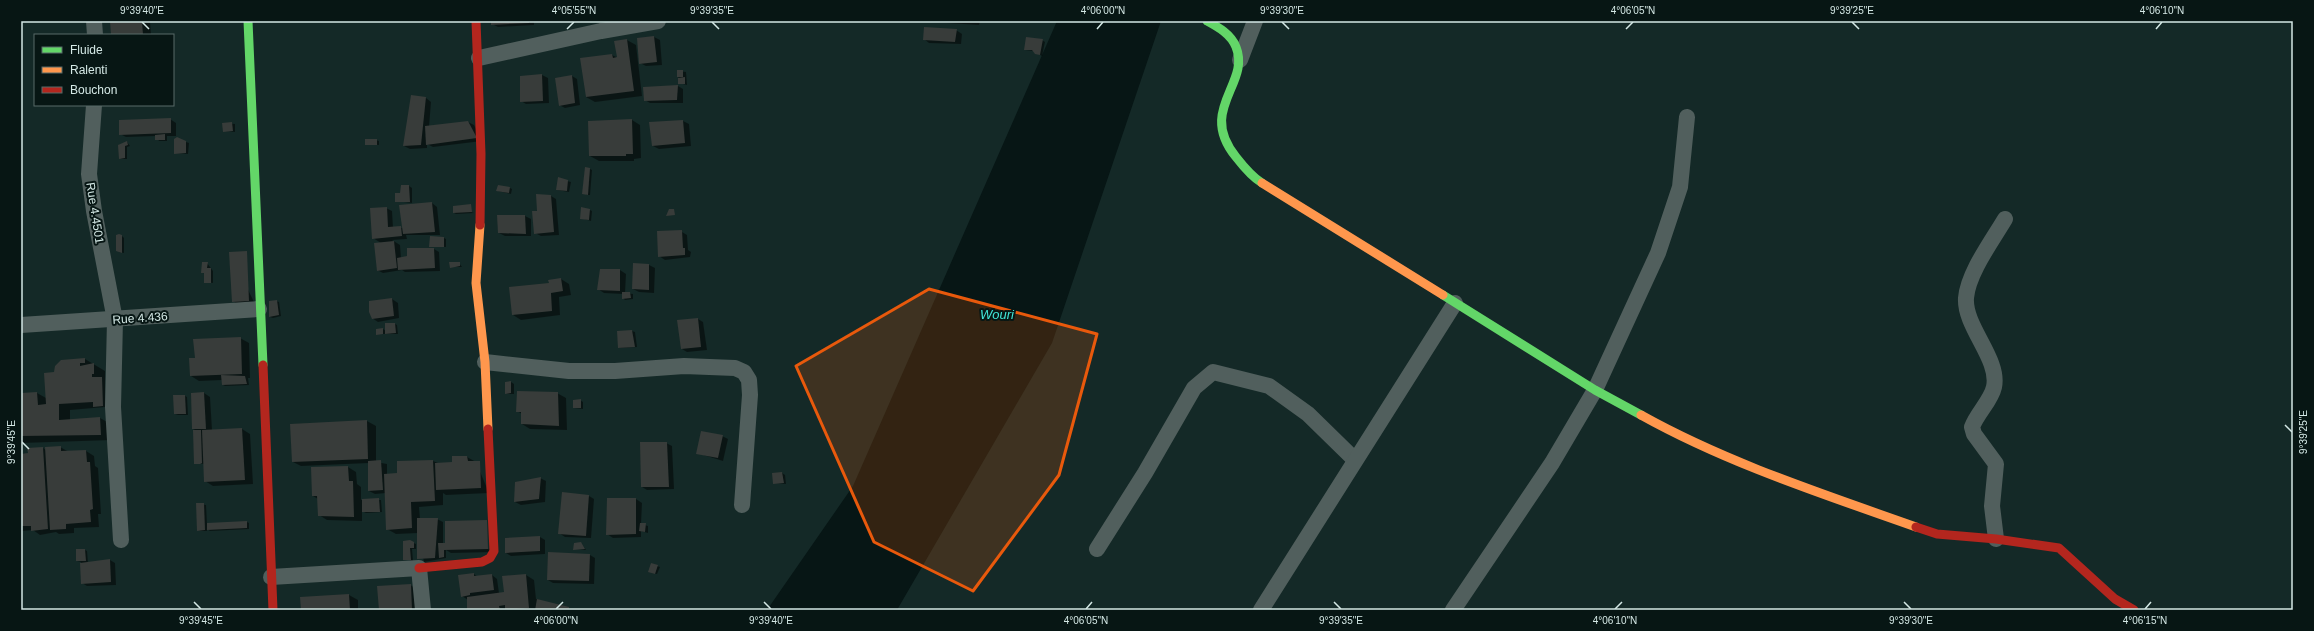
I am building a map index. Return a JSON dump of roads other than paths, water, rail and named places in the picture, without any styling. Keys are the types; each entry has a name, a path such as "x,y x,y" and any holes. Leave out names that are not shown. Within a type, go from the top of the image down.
{"street":[{"path":"94,21 95,34"},
{"path":"248,21 259,309 273,610"},
{"path":"271,577 419,568 482,562 490,558 494,551 485,362 476,283 480,232 481,154 479,58 476,21"},
{"path":"479,58 601,31 658,21"},
{"path":"1207,21 1222,28 1235,43 1240,60"},
{"path":"1255,21 1240,60 1220,122 1230,151 1257,180 1594,390 1680,437 1808,489 1937,534 1996,539 2059,548 2115,599 2134,610"},
{"name":"Rue 4.4501","path":"94,106 89,174 94,211 115,320 113,407 121,540"},
{"path":"1453,610 1552,463 1594,390 1658,253 1680,187 1687,117"},
{"path":"1996,539 1992,506 1996,464 1974,434 1972,427 1994,388 1995,374 1969,314 1966,299 1968,283 2005,219"},
{"path":"1261,610 1354,460 1455,303"},
{"name":"Rue 4.436","path":"21,325 115,320 259,309"},
{"path":"485,362 569,371 615,371 684,366 735,368 744,372 749,380 750,395 742,505"},
{"path":"1097,549 1145,473 1194,388 1213,372 1269,386 1308,414 1354,460"},
{"path":"419,568 423,610"}],"water":[{"name":"Wouri","path":"1057,21 1161,21 1052,343 897,610 767,610 853,486"}]}
